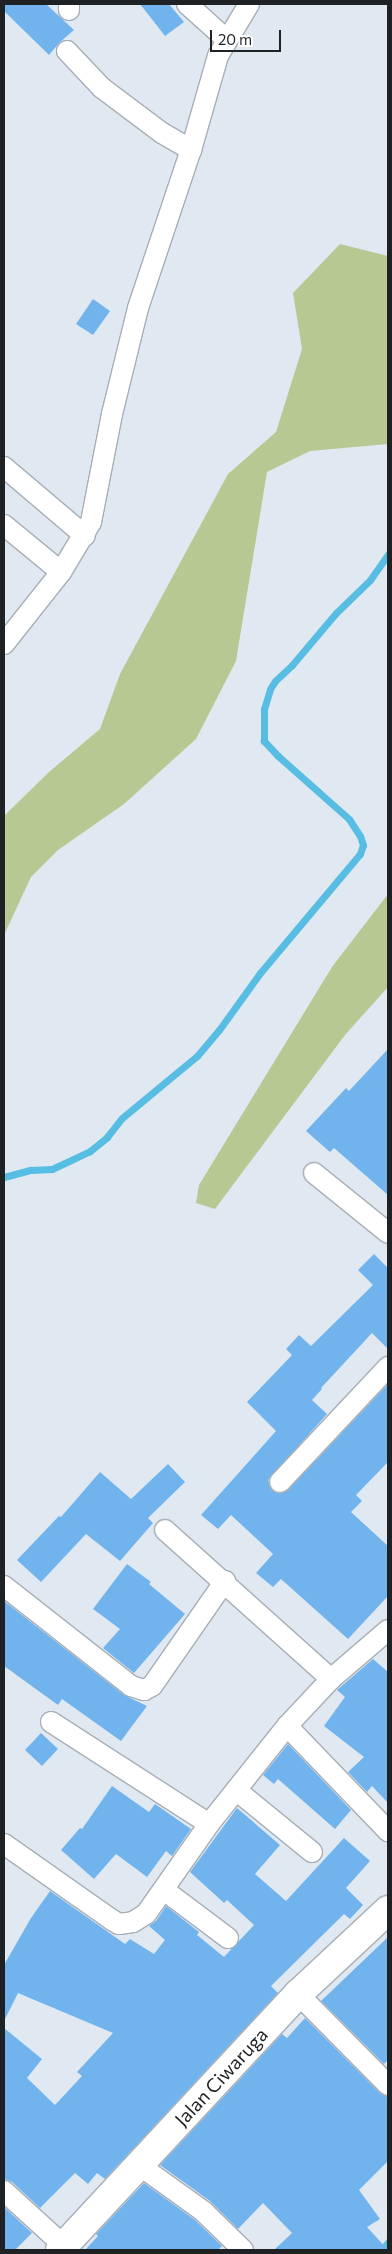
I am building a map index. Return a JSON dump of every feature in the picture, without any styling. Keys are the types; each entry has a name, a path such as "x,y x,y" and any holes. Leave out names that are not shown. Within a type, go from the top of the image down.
{"street":[{"path":"187,4 227,40"},
{"path":"4,644 61,572 85,536 91,522 112,414 138,308 191,150 218,56 249,4"},
{"path":"68,51 102,88 162,133 191,150"},
{"path":"4,467 85,536"},
{"path":"4,525 61,572"},
{"path":"314,1173 388,1233"},
{"path":"280,1482 388,1367"},
{"path":"165,1530 225,1581 331,1679"},
{"path":"4,1586 131,1686 144,1690 152,1686 225,1581"},
{"path":"4,1844 119,1924 133,1922 146,1914 209,1824 287,1726 331,1679 388,1630"},
{"path":"51,1722 209,1824"},
{"path":"287,1726 388,1831"},
{"path":"236,1790 312,1852"},
{"path":"164,1890 228,1938"},
{"name":"Jalan Ciwaruga","path":"62,2248 298,1994 388,1910"},
{"path":"298,1994 388,2085"},
{"path":"139,2165 203,2211 243,2250"},
{"path":"4,2191 62,2248"}],"green space":[{"path":"340,244 388,256 388,444 310,451 267,472 236,661 196,739 124,804 58,850 31,877 4,935 4,816 49,772 100,729 120,674 228,474 276,432 302,349 293,293"},
{"path":"388,894 388,987 345,1035 215,1209 196,1203 199,1185 332,967"}],"building":[{"path":"4,4 46,4 74,30 49,55 4,11"},
{"path":"140,4 169,4 184,22 165,36"},
{"path":"93,299 110,311 93,335 76,324"},
{"path":"388,1049 388,1195 334,1148 330,1152 306,1131 346,1088 349,1091"},
{"path":"374,1254 388,1268 388,1349 372,1333 321,1388 312,1400 327,1414 268,1480 272,1490 277,1493 288,1490 388,1384 388,1462 356,1495 362,1501 351,1512 388,1546 388,1596 348,1639 281,1579 273,1587 256,1573 273,1554 231,1515 218,1529 201,1515 276,1431 247,1402 292,1355 286,1349 299,1335 311,1346 373,1285 358,1270"},
{"path":"168,1464 185,1482 148,1518 153,1523 120,1561 86,1534 41,1582 17,1560 59,1516 61,1517 100,1472 131,1499"},
{"path":"127,1564 151,1582 149,1584 185,1614 134,1673 103,1648 120,1629 93,1609"},
{"path":"4,1601 124,1695 147,1706 121,1741 62,1699 58,1705 4,1666"},
{"path":"373,1659 388,1672 388,1803 372,1786 367,1792 348,1772 364,1757 324,1726 345,1697 337,1690"},
{"path":"41,1733 58,1749 42,1766 25,1750"},
{"path":"288,1744 351,1810 335,1829 278,1779 274,1784 263,1775"},
{"path":"112,1786 149,1812 155,1804 191,1829 172,1856 166,1851 147,1877 116,1854 94,1879 61,1850 80,1828 82,1829"},
{"path":"237,1808 280,1845 255,1874 286,1901 344,1838 370,1861 346,1888 363,1905 350,1919 344,1914 271,1986 278,1993 105,2179 97,2173 88,2184 75,2173 40,2208 12,2182 4,2179 4,2028 42,2059 27,2078 55,2105 82,2076 77,2072 113,2033 18,1993 4,2021 4,1965 31,1918 50,1891 125,1944 130,1939 154,1954 165,1940 149,1926 156,1921 166,1906 199,1932 197,1935 224,1957 254,1925 227,1900 224,1903 190,1872"},
{"path":"388,1937 388,2060 384,2064 321,2001"},
{"path":"305,2018 380,2093 388,2097 388,2161 359,2190 380,2219 367,2227 388,2250 274,2250 292,2233 263,2203 238,2229 210,2201 160,2165 282,2034 287,2038"},
{"path":"144,2183 195,2220 222,2246 218,2250 85,2250 98,2236 96,2234"},
{"path":"4,2207 32,2233 15,2250 4,2250"}],"waterway":[{"path":"4,1177 31,1170 52,1169 90,1151 107,1137 122,1118 197,1056 219,1030 260,973 360,854 363,845 360,836 349,819 278,756 264,741 264,709 270,689 275,681 292,665 336,613 370,580 388,554"},
{"path":"382,2250 388,2242"}]}
